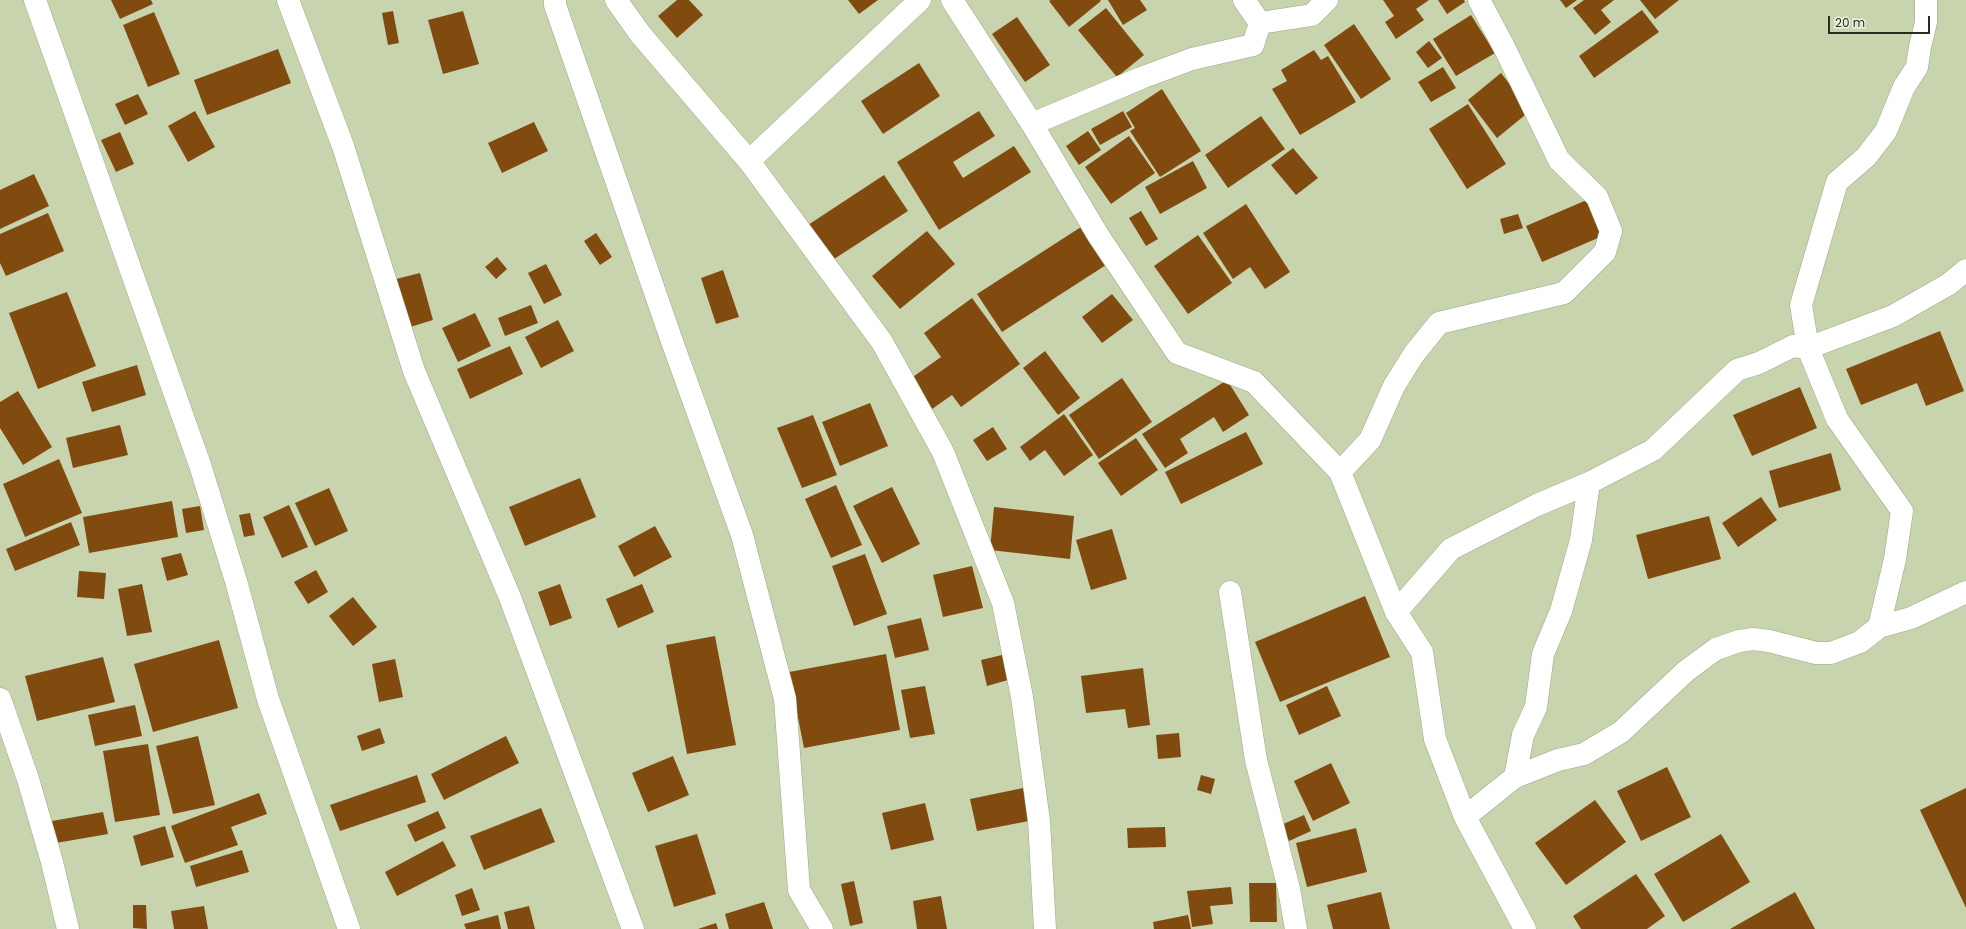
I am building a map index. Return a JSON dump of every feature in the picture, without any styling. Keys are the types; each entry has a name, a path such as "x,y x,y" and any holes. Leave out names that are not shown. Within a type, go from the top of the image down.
{"street":[{"path":"35,0 200,465 236,581 268,699 349,929"},
{"path":"288,0 343,146 414,371 509,595 633,929"},
{"path":"555,0 674,347 742,535 785,699 799,890 822,929"},
{"path":"616,0 652,47 749,161 882,342 943,452 1003,603 1022,697 1039,821 1045,929"},
{"path":"749,161 920,0"},
{"path":"952,0 1032,124 1098,235 1177,353 1254,382 1340,472 1396,612 1422,652 1435,739 1465,817 1526,929"},
{"path":"1244,0 1260,23"},
{"path":"1260,23 1312,15 1327,0"},
{"path":"1340,472 1370,440 1394,386 1414,354 1439,323 1564,293 1605,252 1611,231 1598,197 1559,160 1504,47 1479,0"},
{"path":"1879,627 1895,559 1902,511 1837,419 1808,348 1800,305 1837,182 1866,157 1886,131 1904,88 1917,66 1926,22 1926,0"},
{"path":"1032,124 1141,78 1192,59 1253,45 1260,23"},
{"path":"1396,612 1450,549 1537,506 1589,483 1653,450 1737,370 1759,364 1793,346 1808,348 1894,316 1949,284 1966,270"},
{"path":"1515,777 1523,735 1536,707 1543,654 1561,611 1581,540 1589,483"},
{"path":"1230,592 1256,760 1289,889 1296,929"},
{"path":"1465,817 1515,777 1558,760 1584,754 1621,732 1686,671 1716,649 1753,639 1769,641 1816,653 1831,653 1860,642 1879,627 1911,618 1966,592"},
{"path":"0,699 28,779 52,862 68,929"}],"building":[{"path":"111,0 151,0 153,4 120,19"},
{"path":"677,0 689,0 703,15 677,38 658,16"},
{"path":"848,0 878,0 859,14"},
{"path":"1108,0 1140,0 1147,10 1123,25"},
{"path":"1383,0 1429,0 1416,9 1424,20 1396,39 1385,22 1394,16"},
{"path":"1438,0 1464,0 1465,2 1447,14"},
{"path":"1560,0 1577,0 1566,8"},
{"path":"1584,0 1614,0 1601,10 1611,22 1595,35 1573,8"},
{"path":"1640,0 1679,0 1655,19"},
{"path":"1049,1 1101,1 1069,27"},
{"path":"1106,8 1144,55 1117,77 1078,30"},
{"path":"1642,10 1659,32 1594,78 1579,56"},
{"path":"393,11 399,43 388,45 382,13"},
{"path":"463,11 479,64 443,74 428,20"},
{"path":"154,12 180,74 148,87 123,25"},
{"path":"1471,15 1495,53 1456,76 1433,39"},
{"path":"1017,17 1050,65 1025,82 992,34"},
{"path":"1354,24 1391,79 1361,99 1324,45"},
{"path":"1429,41 1442,58 1428,68 1416,52"},
{"path":"278,49 291,83 207,115 194,80"},
{"path":"1314,50 1321,60 1328,56 1356,102 1300,135 1272,89 1287,81 1281,70"},
{"path":"919,63 940,96 883,134 861,101"},
{"path":"1443,67 1456,88 1431,102 1418,82"},
{"path":"1501,73 1530,111 1497,138 1468,100"},
{"path":"1162,89 1201,151 1160,177 1130,131 1135,128 1126,113"},
{"path":"138,94 148,114 125,125 115,104"},
{"path":"1468,104 1506,164 1467,189 1429,129"},
{"path":"195,111 215,147 188,162 168,126"},
{"path":"979,111 995,136 953,162 963,178 1014,146 1031,172 939,230 897,162"},
{"path":"1123,111 1132,127 1100,145 1091,129"},
{"path":"1261,116 1285,149 1228,188 1205,155"},
{"path":"534,122 548,151 502,173 488,143"},
{"path":"1088,131 1101,150 1079,165 1066,146"},
{"path":"120,132 134,164 116,172 101,140"},
{"path":"1129,136 1155,173 1111,204 1085,167"},
{"path":"1293,148 1318,178 1296,195 1271,165"},
{"path":"1193,161 1207,188 1160,214 1145,187"},
{"path":"34,174 49,206 0,229 0,190"},
{"path":"884,175 908,211 831,261 808,225"},
{"path":"1589,199 1605,235 1542,262 1526,226"},
{"path":"1246,204 1290,272 1265,289 1250,267 1233,279 1203,233"},
{"path":"1141,211 1158,239 1146,246 1129,218"},
{"path":"48,213 64,251 6,276 0,263 0,234"},
{"path":"1518,214 1523,228 1504,234 1500,219"},
{"path":"1081,227 1106,265 1002,332 977,294"},
{"path":"927,231 955,264 900,309 872,276"},
{"path":"596,233 612,257 600,265 584,241"},
{"path":"1198,235 1232,283 1188,314 1154,266"},
{"path":"497,257 507,269 496,279 485,267"},
{"path":"546,264 562,295 544,304 528,273"},
{"path":"723,270 739,317 716,324 701,278"},
{"path":"420,273 433,320 410,327 396,279"},
{"path":"67,292 96,366 38,389 9,313"},
{"path":"1112,294 1133,320 1102,343 1082,317"},
{"path":"972,298 1020,364 961,407 952,395 932,409 910,379 941,357 924,333"},
{"path":"531,305 538,323 505,336 498,318"},
{"path":"475,313 491,346 458,362 442,328"},
{"path":"558,320 574,351 541,368 525,337"},
{"path":"1940,331 1964,391 1926,406 1917,383 1861,405 1846,369"},
{"path":"510,346 523,374 470,399 457,369"},
{"path":"1045,351 1080,398 1058,415 1023,368"},
{"path":"137,365 146,395 92,412 82,382"},
{"path":"1122,378 1152,422 1099,459 1069,415"},
{"path":"1227,380 1249,415 1223,432 1214,417 1180,439 1188,453 1165,468 1142,434"},
{"path":"1800,387 1817,428 1752,456 1733,415"},
{"path":"18,391 52,447 23,465 0,428 0,402"},
{"path":"870,403 888,446 840,466 822,422"},
{"path":"1064,414 1093,455 1064,476 1045,450 1030,461 1020,447"},
{"path":"813,415 837,475 802,488 777,428"},
{"path":"120,425 128,455 73,468 66,438"},
{"path":"993,427 1007,449 987,461 973,440"},
{"path":"1246,432 1263,464 1181,504 1165,472"},
{"path":"1136,438 1158,470 1121,496 1098,463"},
{"path":"1831,453 1841,490 1779,508 1769,471"},
{"path":"59,459 82,513 25,537 3,484"},
{"path":"580,478 596,517 525,546 509,507"},
{"path":"836,485 862,545 831,558 805,499"},
{"path":"892,487 920,544 882,563 853,506"},
{"path":"329,488 348,531 315,546 295,503"},
{"path":"1761,497 1777,520 1738,547 1722,523"},
{"path":"172,501 178,537 89,553 83,517"},
{"path":"289,505 308,547 282,558 263,517"},
{"path":"200,506 204,530 186,533 182,509"},
{"path":"994,507 1074,516 1070,559 990,550"},
{"path":"250,513 255,535 244,537 239,515"},
{"path":"1709,516 1721,559 1648,579 1636,535"},
{"path":"71,522 80,545 15,571 6,549"},
{"path":"655,526 672,557 634,577 618,546"},
{"path":"1112,529 1127,579 1091,590 1076,540"},
{"path":"181,553 188,575 167,581 161,558"},
{"path":"865,554 887,614 854,626 832,566"},
{"path":"972,566 983,608 943,617 933,575"},
{"path":"316,570 328,592 308,604 294,582"},
{"path":"79,571 106,573 104,599 77,597"},
{"path":"142,584 152,632 127,636 118,589"},
{"path":"560,584 572,618 550,626 538,592"},
{"path":"642,584 654,612 618,628 606,599"},
{"path":"1365,596 1390,657 1280,702 1255,642"},
{"path":"353,597 377,627 353,646 329,616"},
{"path":"921,618 929,650 895,658 887,626"},
{"path":"715,636 736,745 687,754 666,645"},
{"path":"219,640 238,708 153,732 134,664"},
{"path":"886,654 900,730 804,748 789,672"},
{"path":"1002,655 1008,680 987,686 981,660"},
{"path":"103,657 115,702 37,721 25,676"},
{"path":"395,659 403,697 379,702 372,664"},
{"path":"1143,668 1150,725 1128,728 1125,709 1086,713 1081,676"},
{"path":"925,686 935,734 910,738 901,690"},
{"path":"1327,686 1341,716 1299,735 1286,705"},
{"path":"135,705 142,736 95,746 88,715"},
{"path":"380,728 385,743 362,751 357,736"},
{"path":"1179,733 1181,757 1158,759 1156,735"},
{"path":"198,736 215,805 173,814 156,746"},
{"path":"506,736 519,763 444,800 431,774"},
{"path":"148,744 160,815 115,822 103,751"},
{"path":"673,756 689,795 648,812 632,773"},
{"path":"1331,763 1350,803 1313,821 1294,781"},
{"path":"1667,767 1691,817 1641,841 1617,791"},
{"path":"417,775 426,802 340,831 330,805"},
{"path":"1201,775 1215,779 1211,794 1197,790"},
{"path":"1028,787 1034,820 977,831 970,799"},
{"path":"1966,788 1966,908 1920,810"},
{"path":"259,793 267,814 231,827 238,845 185,863 171,826"},
{"path":"1595,800 1626,842 1566,885 1535,843"},
{"path":"925,803 934,840 891,850 882,813"},
{"path":"541,808 555,842 484,870 470,836"},
{"path":"438,811 446,828 415,842 407,825"},
{"path":"103,812 108,834 56,843 52,821"},
{"path":"1304,815 1311,831 1289,841 1281,825"},
{"path":"165,826 174,857 141,866 133,836"},
{"path":"1165,827 1166,847 1128,848 1127,828"},
{"path":"1356,828 1367,872 1307,887 1296,843"},
{"path":"697,834 716,894 674,907 655,846"},
{"path":"1721,834 1750,882 1683,922 1654,874"},
{"path":"443,841 456,866 397,896 385,872"},
{"path":"242,850 249,872 196,887 190,866"},
{"path":"1636,874 1665,916 1647,929 1581,929 1573,916"},
{"path":"854,881 863,923 850,926 841,884"},
{"path":"1249,883 1276,883 1277,922 1250,922"},
{"path":"1231,887 1233,904 1210,906 1213,924 1192,927 1187,891"},
{"path":"472,888 480,910 462,916 455,895"},
{"path":"1381,892 1390,929 1333,929 1327,905"},
{"path":"1795,892 1815,929 1730,929"},
{"path":"941,896 947,929 917,929 913,901"},
{"path":"764,902 773,929 729,929 725,914"},
{"path":"133,905 146,905 147,929 133,928"},
{"path":"204,906 208,929 174,929 171,911"},
{"path":"529,906 535,929 508,929 504,912"},
{"path":"498,915 501,929 466,929 464,924"},
{"path":"1188,915 1191,929 1154,929 1153,922"},
{"path":"716,923 718,929 698,929"}]}
